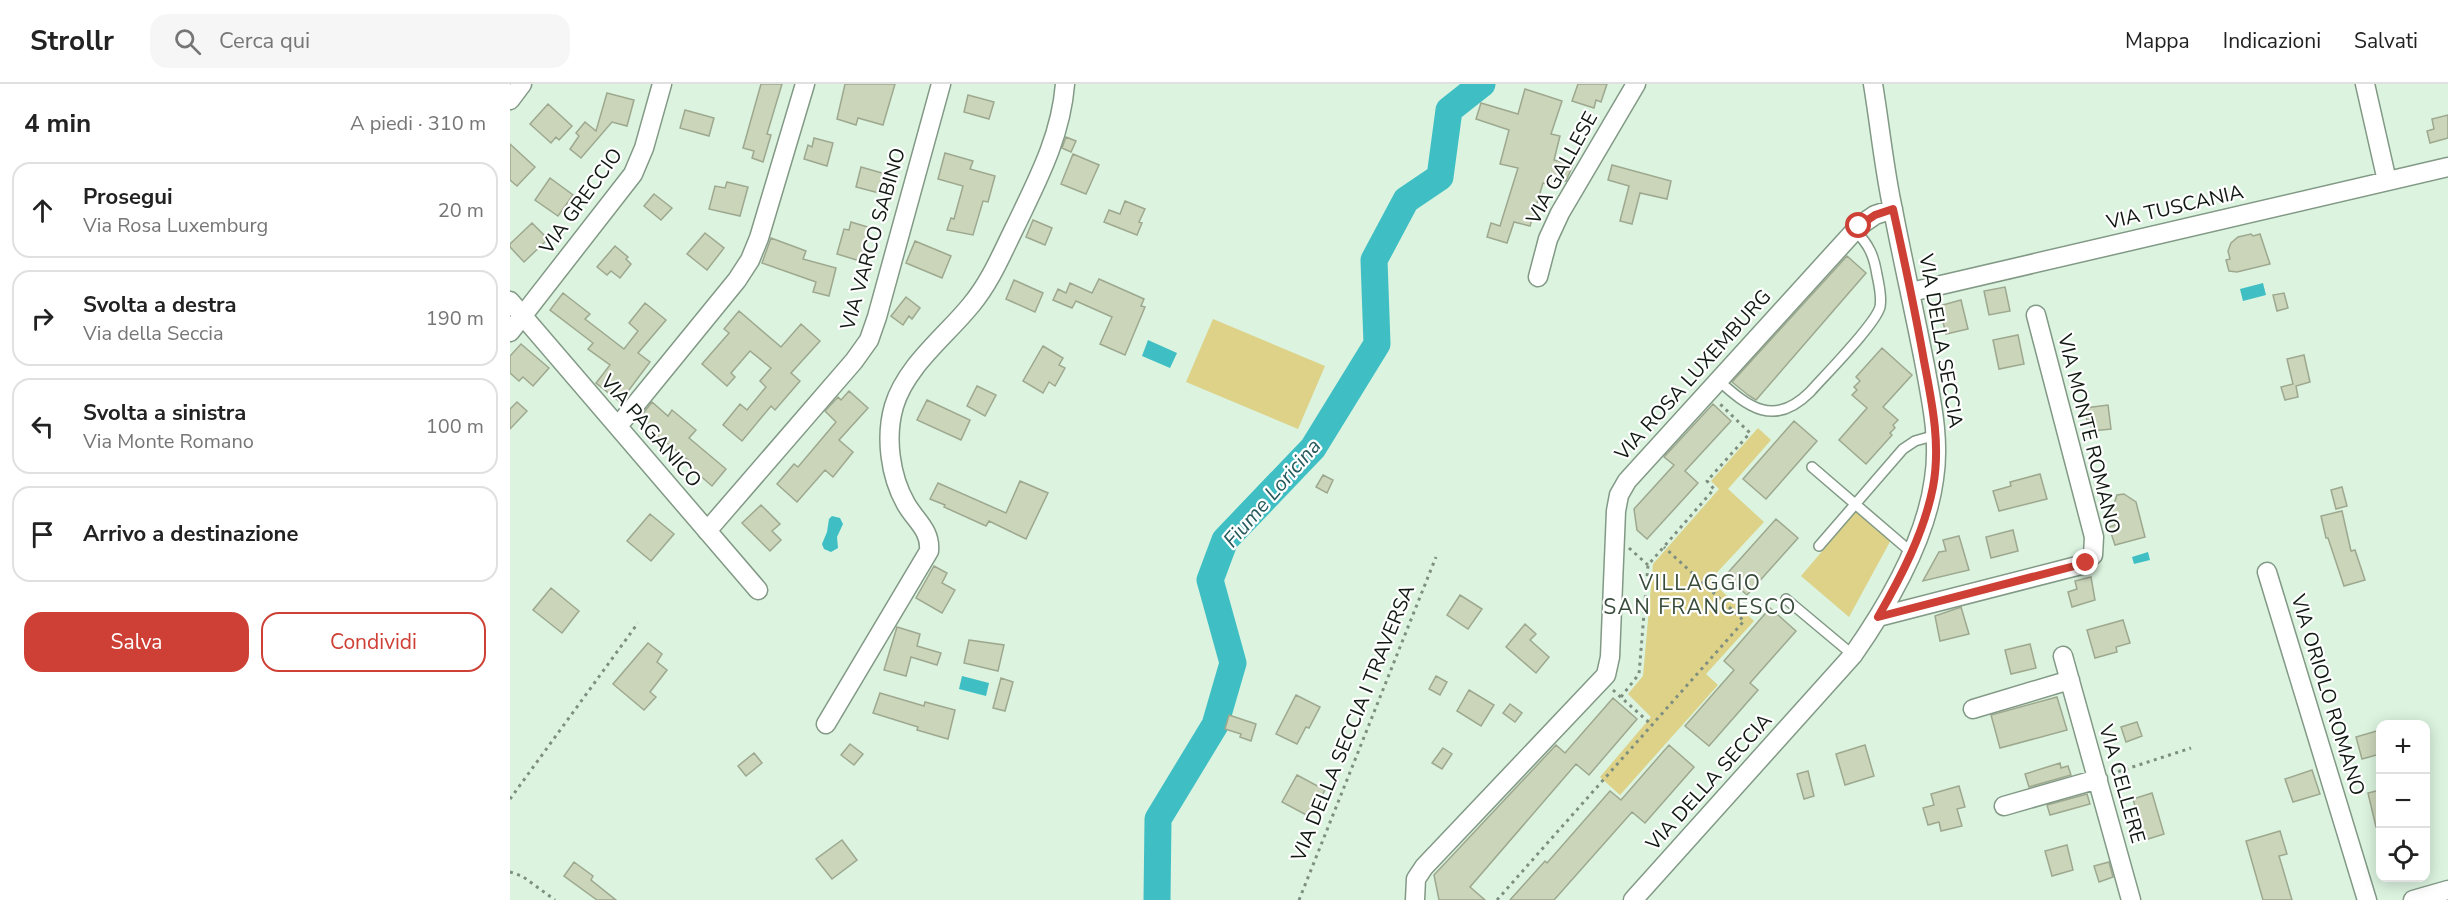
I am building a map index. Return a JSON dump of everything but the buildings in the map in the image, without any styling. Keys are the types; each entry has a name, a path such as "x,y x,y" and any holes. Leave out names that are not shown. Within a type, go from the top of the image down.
{"street":[{"path":"510,100 522,84"},
{"name":"VIA GRECCIO","path":"510,332 633,174 642,154 662,84"},
{"path":"618,426 737,280 750,260 759,238 805,84"},
{"name":"VIA VARCO SABINO","path":"707,531 854,361 868,340 877,317 941,84"},
{"path":"826,724 928,552 926,532 906,504 894,471 890,428 897,398 913,371 972,304 992,273 1049,156 1058,128 1065,84"},
{"name":"VIA GALLESE","path":"1538,277 1548,239 1560,213 1636,84"},
{"name":"VIA DELLA SECCIA","path":"1633,900 1852,655 1878,617 1922,526 1933,487 1936,435 1911,292 1893,209 1873,84"},
{"path":"2365,84 2387,181"},
{"name":"VIA TUSCANIA","path":"1911,292 2448,167"},
{"name":"VIA ROSA LUXEMBURG","path":"1603,680 1609,661 1615,517 1619,495 1634,471 1855,231 1871,217 1893,209"},
{"name":"VIA PAGANICO","path":"510,301 758,590"},
{"name":"VIA MONTE ROMANO","path":"1878,617 2081,565 2093,555 2094,537 2036,315"},
{"name":"VIA ORIOLO ROMANO","path":"2267,572 2367,900"},
{"name":"VIA CELLERE","path":"2063,656 2131,900"},
{"path":"1415,900 1416,879 1424,867 1603,680"},
{"path":"1973,708 2070,680"},
{"path":"2004,806 2098,779"},
{"path":"2413,900 2448,890"}],"lane":[{"path":"1713,386 1761,410 1787,408 1810,392 1872,321 1880,307 1875,259 1867,243 1855,231"},
{"path":"1818,546 1908,446 1915,441 1936,435"},
{"path":"1812,467 1911,552"},
{"path":"1786,599 1852,655"}],"path":[{"path":"1621,697 1639,674 1648,565 1714,489 1707,481 1750,433 1713,386"},
{"path":"1497,900 1744,621 1664,547"},
{"name":"VIA DELLA SECCIA I TRAVERSA","path":"1299,900 1436,557"},
{"path":"510,799 638,623"},
{"path":"1603,680 1652,725"},
{"path":"2098,779 2191,748"},
{"path":"510,872 522,876 555,900"}],"shaded area":[{"path":"1213,319 1325,366 1298,429 1186,382"},
{"path":"1758,428 1771,440 1728,489 1764,522 1710,580 1754,621 1706,674 1718,685 1620,795 1600,777 1651,717 1628,694 1643,676 1653,564 1719,489 1711,481"},
{"path":"1858,509 1892,538 1849,617 1801,576"}],"water":[{"path":"2263,283 2266,295 2243,301 2240,289"},
{"path":"1148,340 1177,353 1170,368 1142,356"},
{"path":"832,516 840,518 843,524 837,537 838,548 831,552 824,549 822,544 829,519"},
{"path":"2148,552 2150,560 2134,564 2132,557"},
{"path":"962,676 989,683 986,696 959,689"}],"waterway":[{"name":"Fiume Loricina","path":"1157,900 1158,819 1215,725 1233,663 1210,580 1225,540 1313,448 1377,344 1374,260 1406,200 1440,177 1449,110 1482,84"}],"district":[{"name":"VILLAGGIO SAN FRANCESCO","path":"1700,595"}],"route":[{"path":"1859,226 1875,215 1893,209 1911,292 1936,435 1935,474 1928,507 1911,552 1878,617 2086,563"}]}
